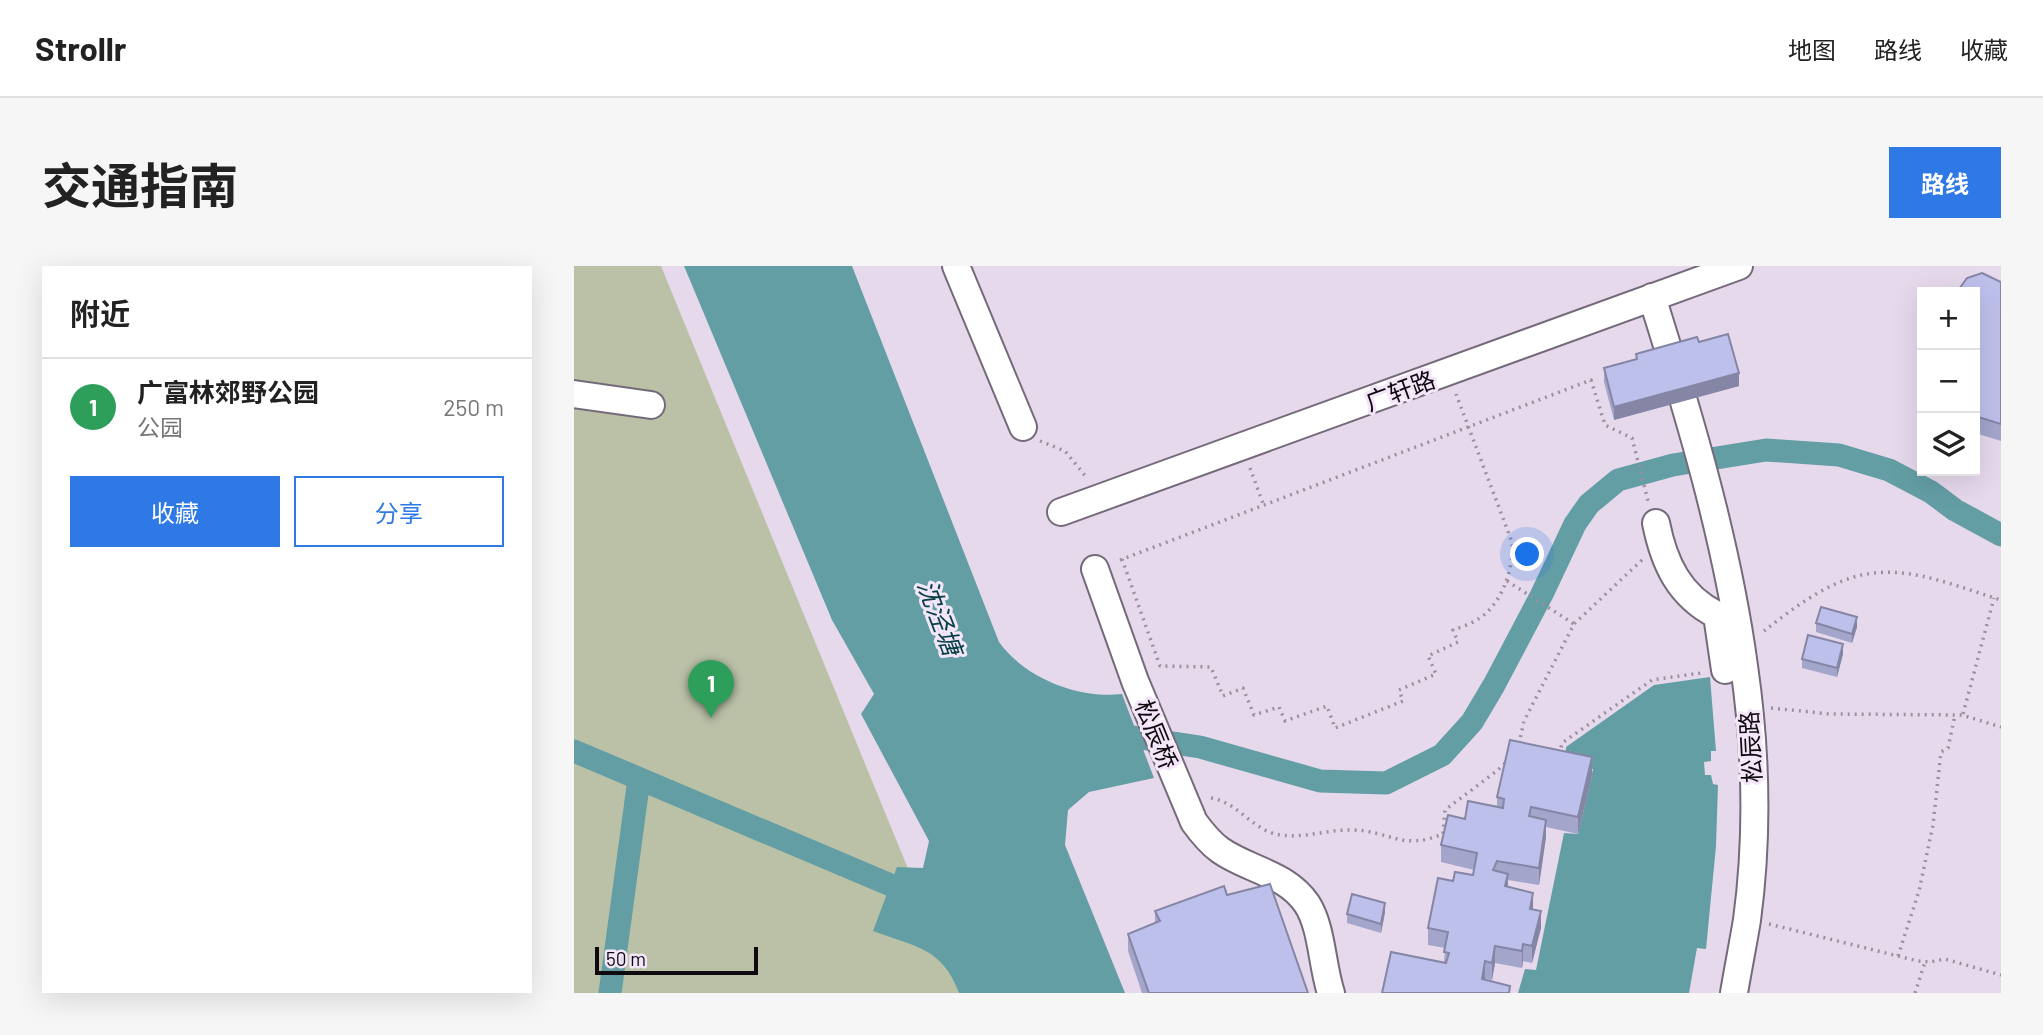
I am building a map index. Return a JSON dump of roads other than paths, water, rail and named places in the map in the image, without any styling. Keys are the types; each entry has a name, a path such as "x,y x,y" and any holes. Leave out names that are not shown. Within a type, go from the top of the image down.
{"street":[{"path":"956,266 1023,427"},
{"name":"广轩路","path":"1061,512 1448,372 1664,284 1739,266"},
{"name":"松辰路","path":"1664,284 1688,412 1731,587 1748,705 1753,812 1747,919 1734,993"},
{"path":"574,394 651,405"},
{"path":"1652,513 1664,556 1675,579 1689,596 1717,615 1725,670"},
{"name":"松辰桥","path":"1095,569 1135,681 1199,830 1222,851 1279,878 1298,892 1314,921 1331,993"}],"water":[{"name":"沈泾塘","path":"684,266 852,266 999,642 1023,666 1054,683 1088,693 1122,694 1154,778 1089,792 1068,810 1065,845 1125,993 959,993 944,966 935,957 873,931 897,867 923,868 929,841 861,714 874,694 832,620"},
{"path":"1710,677 1716,751 1711,751 1711,761 1704,762 1705,775 1711,775 1713,784 1718,785 1716,846 1706,949 1697,948 1689,993 1518,993 1525,969 1536,970 1564,833 1578,834 1593,769 1565,766 1566,747 1654,685"}],"waterway":[{"path":"1107,733 1200,747 1320,781 1386,783 1442,755 1472,722 1542,594 1575,524 1589,504 1618,480 1673,465 1766,450 1839,455 1889,470 2001,535"},
{"path":"574,751 919,897"},
{"path":"610,993 639,779"}],"place":[{"name":"广富林郊野公园","path":"711,718"}]}
